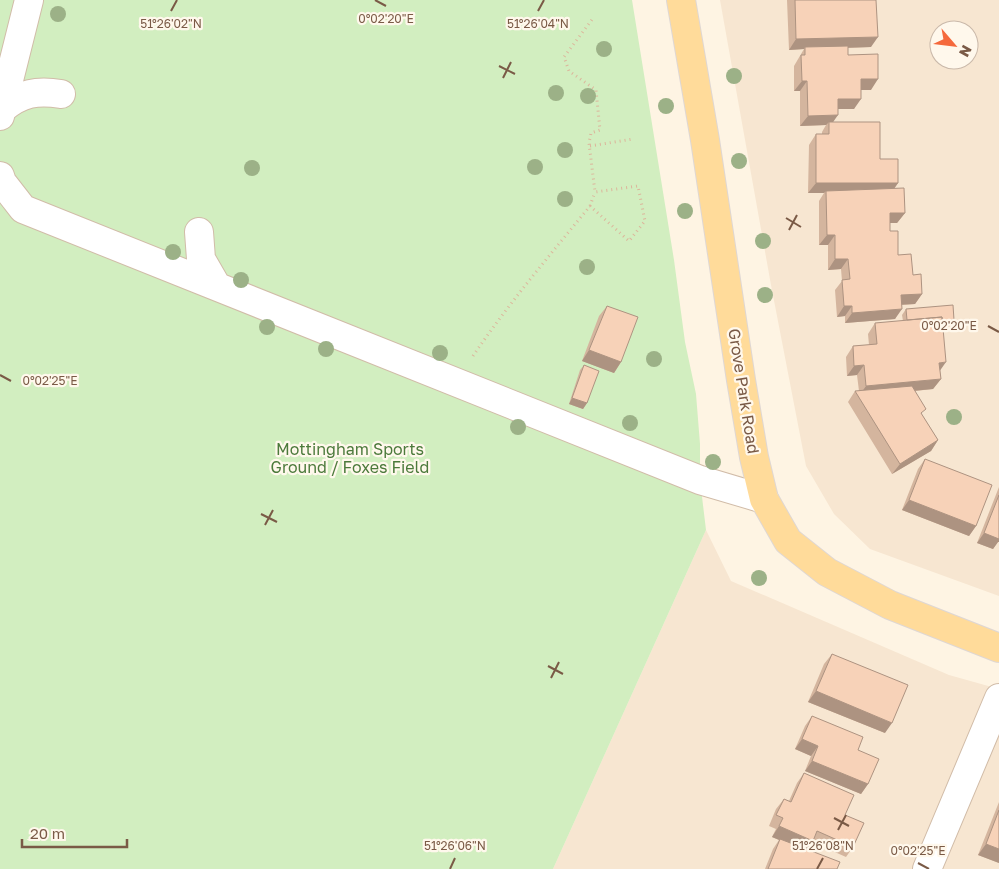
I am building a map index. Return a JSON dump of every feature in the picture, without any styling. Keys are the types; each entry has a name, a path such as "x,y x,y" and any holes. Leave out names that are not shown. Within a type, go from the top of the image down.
{"main road":[{"name":"Grove Park Road","path":"681,0 705,140 741,380 754,457 764,498 788,541 827,572 890,604 999,648"}],"street":[{"path":"1,112 29,0"},
{"path":"1,112 16,99 35,92 46,91 61,94"},
{"path":"0,176 2,182 23,208 700,480 764,498"},
{"path":"199,232 201,259 205,270 216,285"},
{"path":"927,869 999,698"}],"path":[{"path":"456,382 494,324 590,206 595,192 590,146 591,133 600,130 596,90 569,71 564,57 594,17"},
{"path":"590,146 634,139"},
{"path":"590,206 629,241 645,221 638,186 595,192"}],"shaded area":[{"path":"720,0 999,0 999,596 870,549 834,514 806,466 771,285"},
{"path":"706,530 731,581 949,675 999,689 999,869 553,869"}],"green space":[{"name":"Mottingham Sports Ground / Foxes Field","path":"0,0 632,0 674,260 685,342 696,394 700,444 700,480 706,530 553,869 0,869"}],"building":[{"path":"795,0 876,0 878,37 796,39"},
{"path":"848,46 848,55 878,54 878,79 861,79 861,99 838,99 838,115 808,116 807,81 802,81 801,55 805,55 805,47"},
{"path":"829,122 880,122 880,159 898,159 898,183 816,183 816,134 829,134"},
{"path":"904,188 905,213 890,213 890,231 898,231 898,255 911,254 913,275 921,274 922,294 901,295 902,309 852,313 852,306 844,306 842,280 850,279 848,259 835,259 835,235 827,235 826,191"},
{"path":"953,305 954,320 942,321 942,317 907,320 906,309"},
{"path":"607,306 638,317 621,362 589,350"},
{"path":"942,317 946,362 939,363 941,379 866,386 864,365 854,366 853,346 877,344 875,323"},
{"path":"584,365 599,371 587,403 572,398"},
{"path":"912,386 926,409 921,413 938,440 900,464 855,391"},
{"path":"925,459 992,485 976,526 909,500"},
{"path":"999,495 999,539 984,533"},
{"path":"832,654 908,685 892,723 816,691"},
{"path":"812,716 863,737 858,750 879,759 868,784 812,761 818,746 802,739"},
{"path":"804,773 854,795 845,815 864,823 853,847 817,831 813,841 779,826 783,818 776,815 784,799 791,802"},
{"path":"999,810 999,849 986,844"},
{"path":"780,839 840,862 837,869 768,869"}]}
